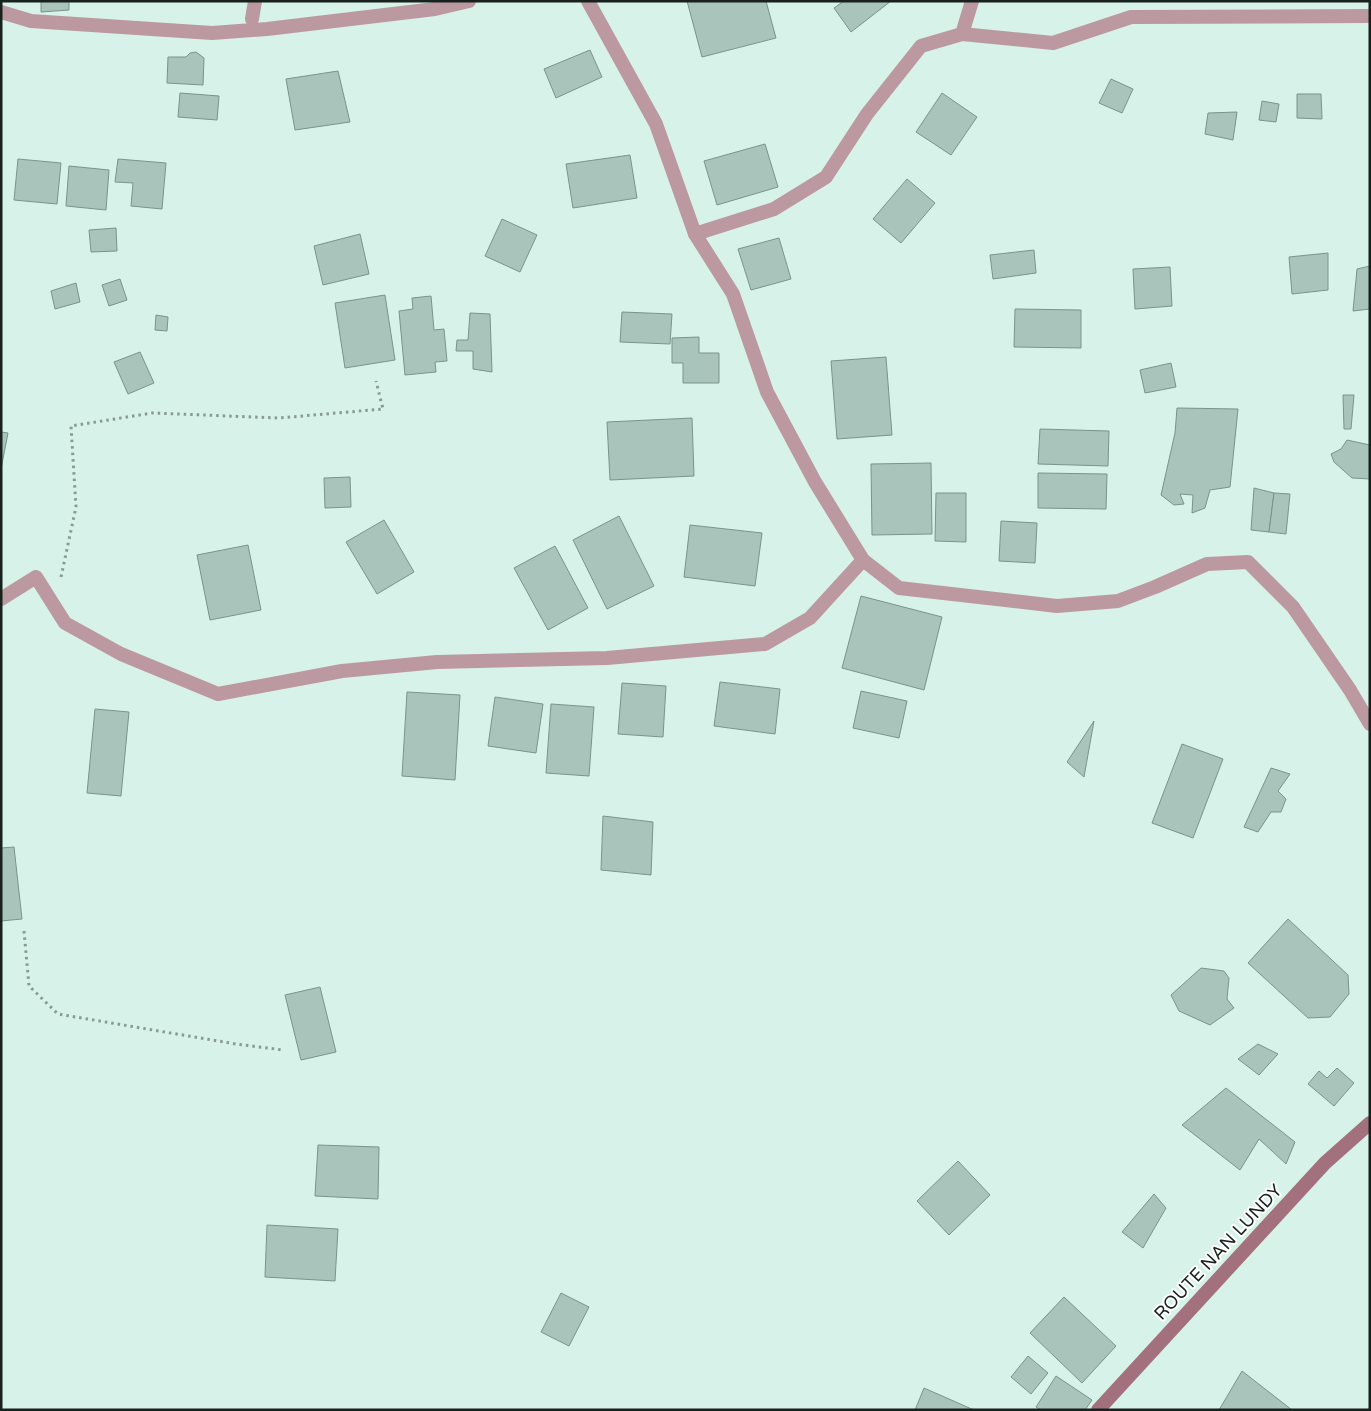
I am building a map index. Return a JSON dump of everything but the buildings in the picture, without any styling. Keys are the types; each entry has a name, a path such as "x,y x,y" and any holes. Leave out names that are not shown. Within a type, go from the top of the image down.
{"main road":[{"name":"ROUTE NAN LUNDY","path":"1098,1410 1325,1163 1370,1123"}],"street":[{"path":"252,19 255,1"},
{"path":"1,12 31,21 212,33 267,29 435,9 468,1"},
{"path":"962,34 972,1"},
{"path":"593,4 656,124 695,234 733,294 767,392 815,482 864,560 899,588 1057,606 1118,601 1156,587 1206,564 1248,562 1293,608 1350,690 1370,724"},
{"path":"695,234 774,209 826,177 867,114 921,46 962,34 1053,43 1131,17 1370,16"},
{"path":"1,599 36,577 65,623 121,654 218,694 342,671 437,662 607,658 765,644 810,618 864,560"}],"path":[{"path":"55,607 76,507 71,426 152,413 279,418 382,408 376,381"},
{"path":"24,932 29,986 58,1014 236,1044 283,1050"}]}
